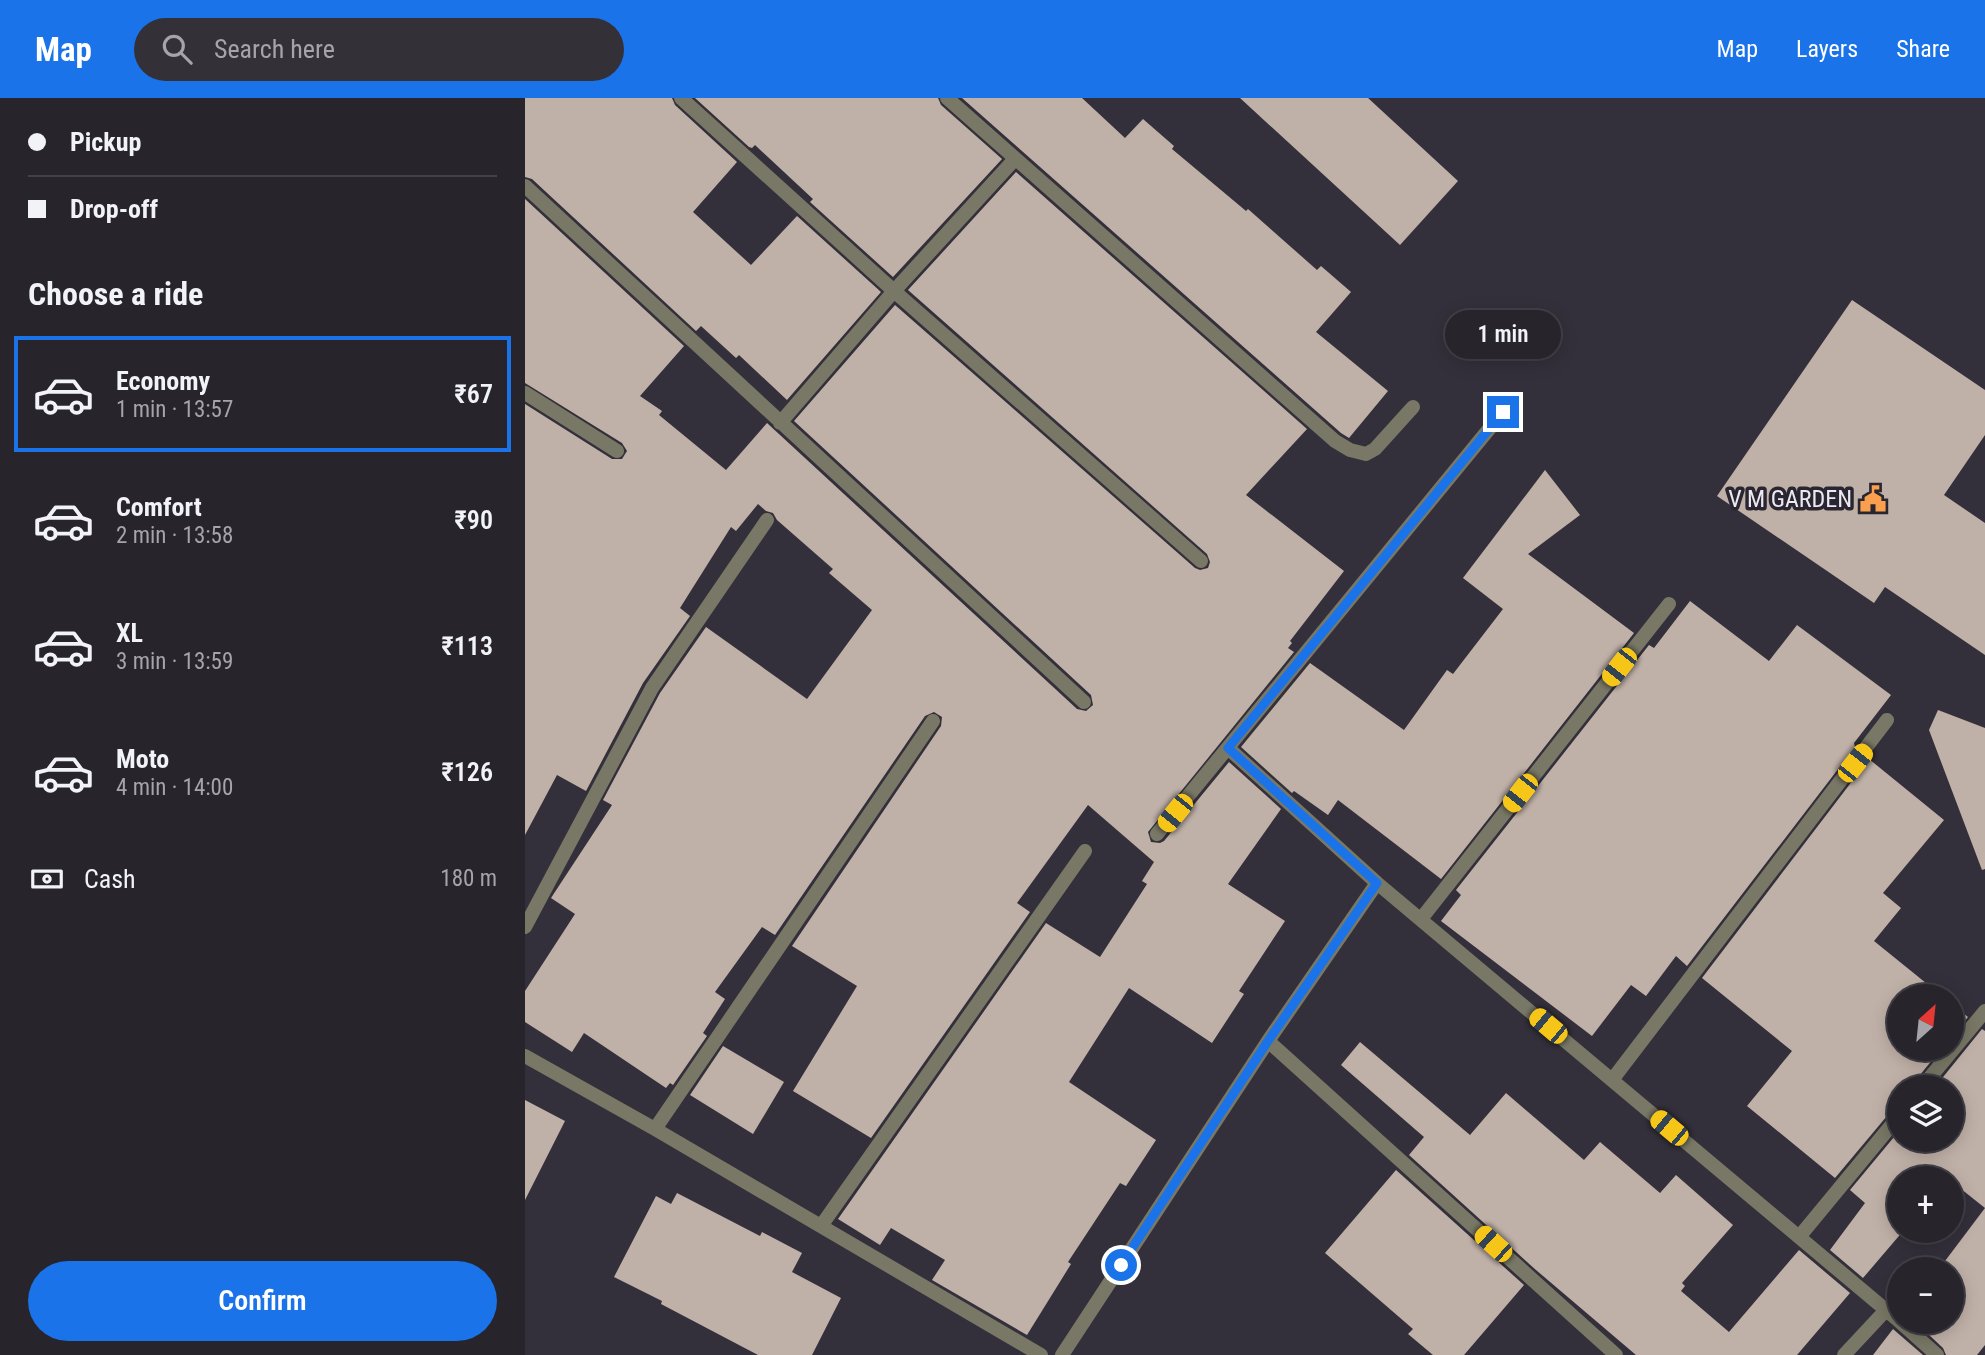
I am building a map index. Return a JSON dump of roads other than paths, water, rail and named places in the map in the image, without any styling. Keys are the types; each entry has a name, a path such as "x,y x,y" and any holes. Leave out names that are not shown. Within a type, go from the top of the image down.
{"street":[{"path":"681,98 894,291 1201,561"},
{"path":"947,98 1335,441 1350,450 1366,454 1375,449 1413,408"},
{"path":"780,423 894,291 1014,160"},
{"path":"525,186 1084,702"},
{"path":"525,393 617,451"},
{"path":"1157,834 1503,412"},
{"path":"525,928 652,688 767,520"},
{"path":"1421,919 1669,604"},
{"path":"1612,1080 1887,720"},
{"path":"655,1129 933,721"},
{"path":"1228,748 1377,883 1887,1310 1845,1355"},
{"path":"821,1226 1085,851"},
{"path":"1062,1355 1268,1041 1377,883"},
{"path":"1932,1075 1985,1011"},
{"path":"1268,1041 1616,1355"},
{"path":"525,1056 1041,1355"},
{"path":"1799,1237 1887,1130"},
{"path":"1914,1334 1937,1355"}],"place":[{"name":"V M GARDEN","path":"1873,499"}]}
